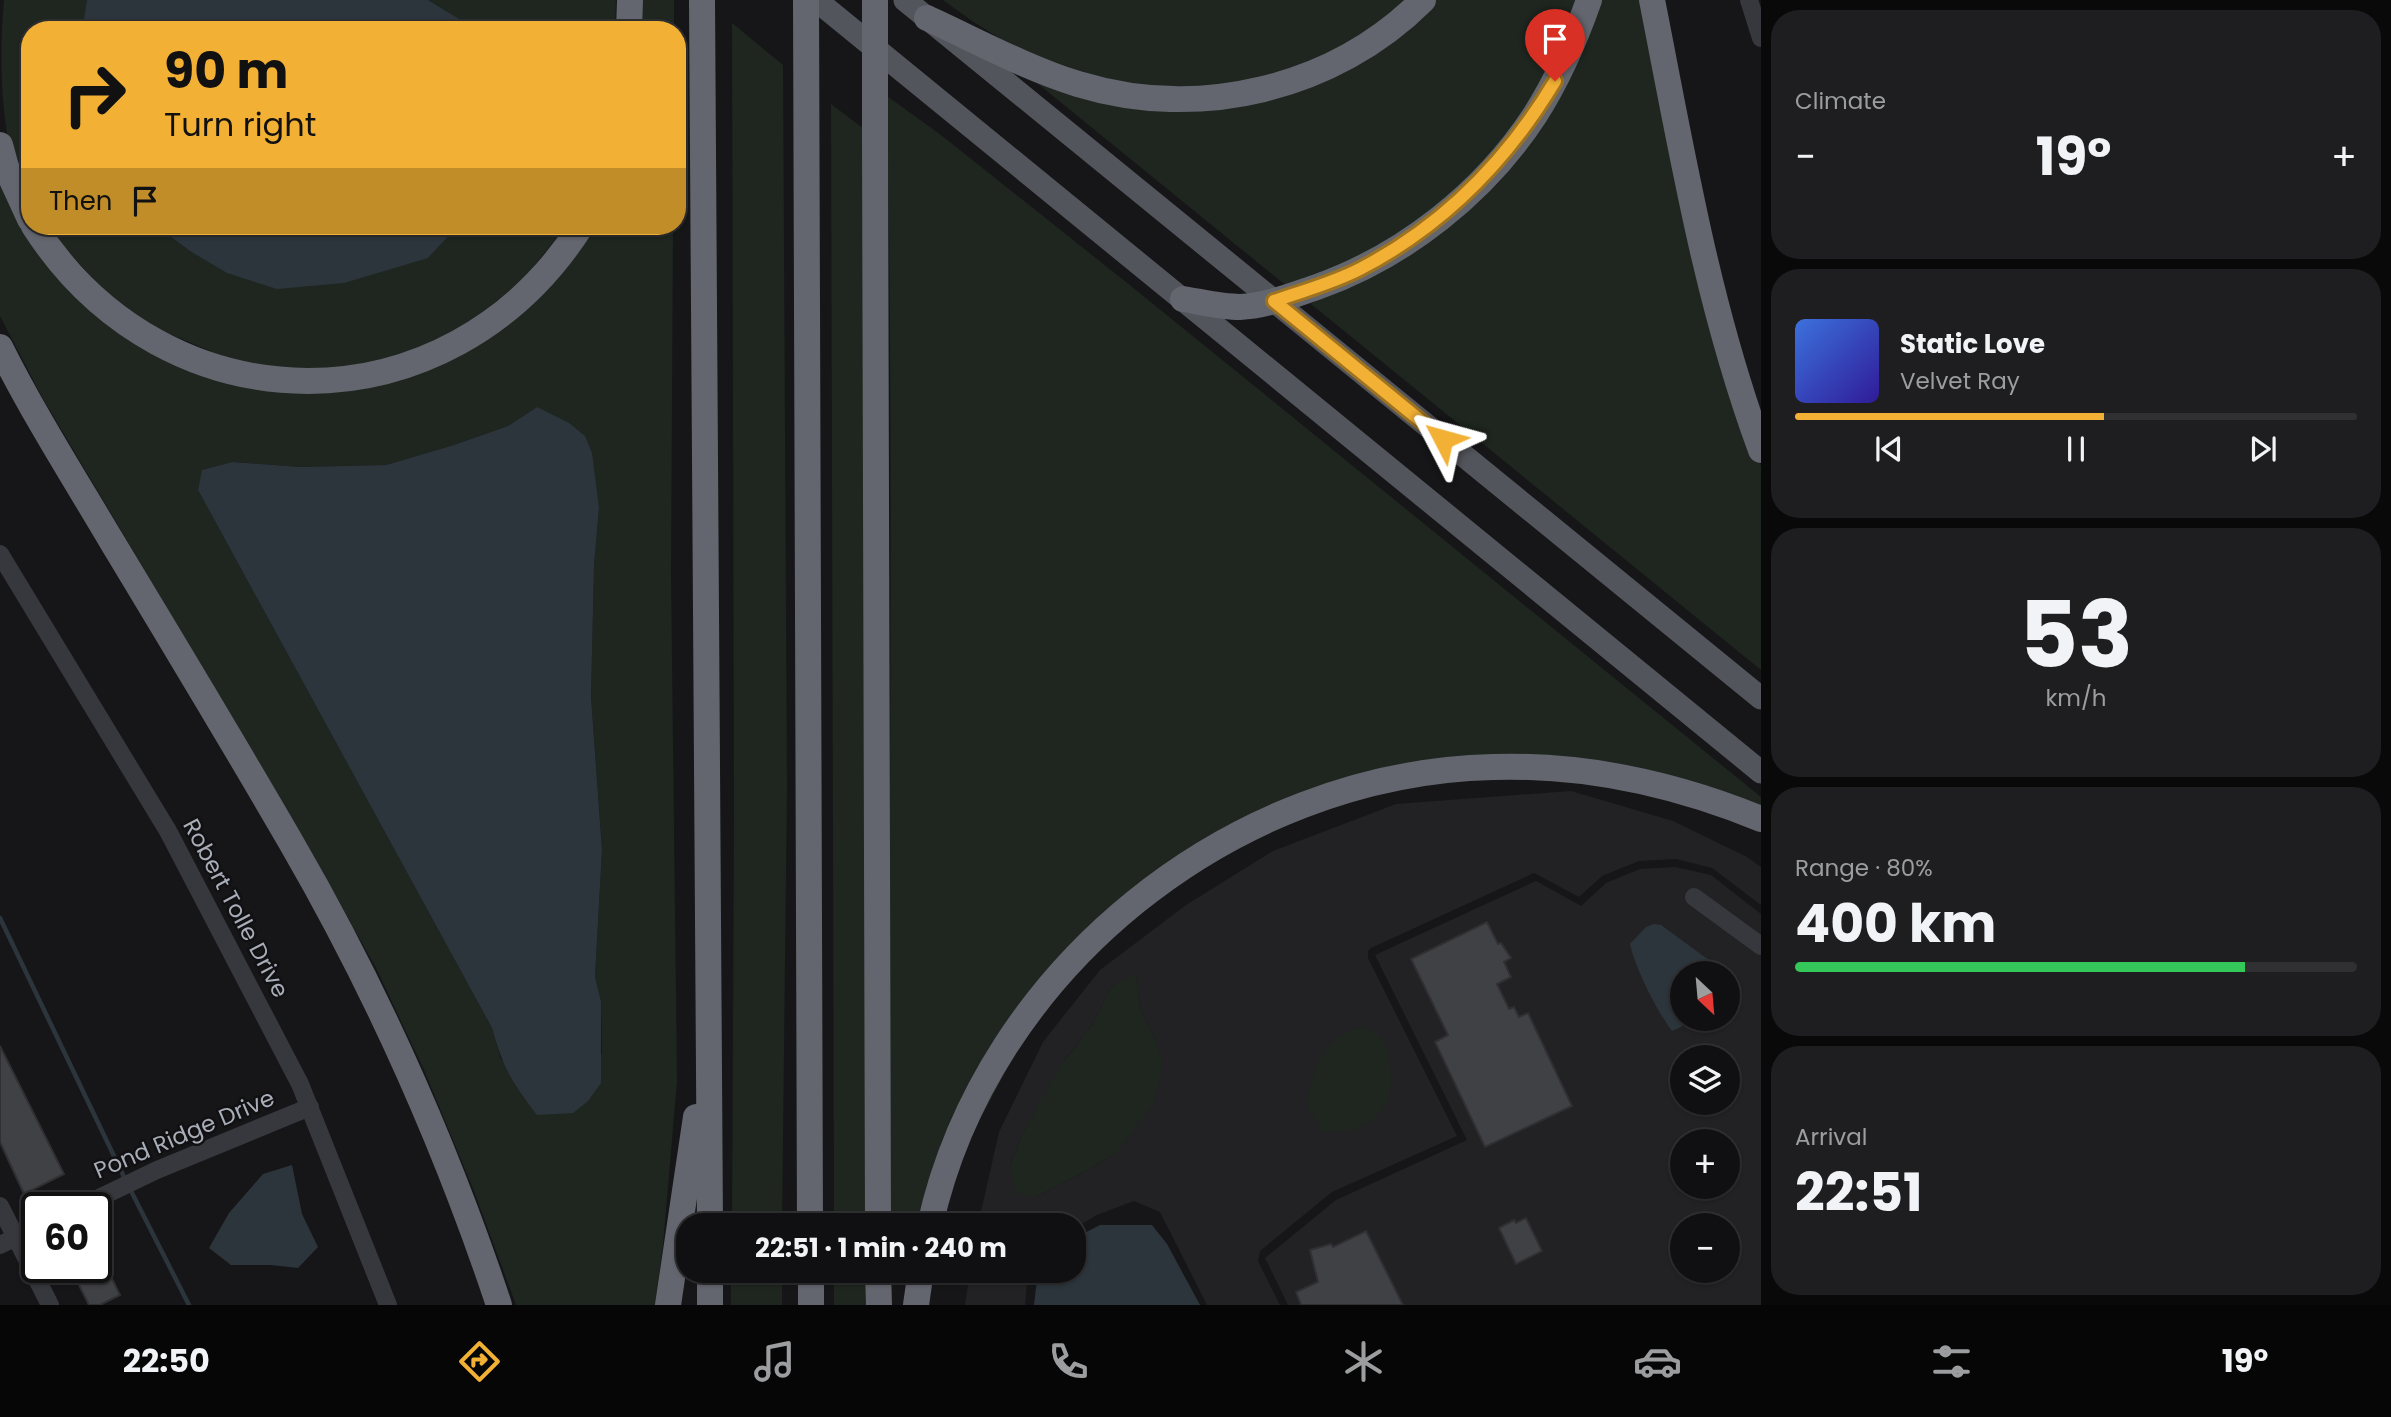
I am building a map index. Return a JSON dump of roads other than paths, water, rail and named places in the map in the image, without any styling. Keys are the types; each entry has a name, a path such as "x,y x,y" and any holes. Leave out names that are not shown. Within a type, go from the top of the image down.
{"highway":[{"path":"629,21 630,0"},
{"path":"806,0 810,1213"},
{"path":"874,0 878,1213"},
{"path":"927,18 1032,67 1080,85 1140,97 1195,99 1246,93 1316,73 1380,36 1423,0"},
{"path":"1183,299 1239,307 1256,306 1359,270 1408,242 1452,208 1493,168 1533,117 1555,81 1589,0"},
{"path":"1653,0 1710,283 1742,399 1761,450"},
{"path":"702,1 710,1213"},
{"path":"0,145 6,167 21,200"},
{"path":"41,235 67,271 94,299 125,324 160,345 197,362 236,373 305,381 339,380 375,374 409,364 467,339 490,324 538,283 574,235"},
{"path":"0,347 49,438 293,846 341,934 386,1025 429,1122 499,1305"},
{"path":"934,1213 965,1121 1006,1046 1050,986 1106,926 1140,897 1177,870 1237,835 1302,806 1360,787 1433,772 1490,767 1564,768 1647,781 1700,796 1761,819"},
{"path":"668,1305 709,1036"},
{"path":"710,1283 710,1305"},
{"path":"811,1283 811,1305"},
{"path":"878,1283 878,1305"},
{"path":"916,1305 919,1283"}],"main road":[{"path":"816,0 1761,772"},
{"path":"905,0 1761,698"}],"street":[{"path":"1749,0 1761,38"},
{"name":"Robert Tolle Drive","path":"0,554 168,831 300,1084 388,1305"},
{"path":"1695,897 1761,946"},
{"name":"Pond Ridge Drive","path":"112,1192 310,1107"},
{"path":"0,1206 8,1241 50,1305"}],"waterway":[{"path":"0,918 125,1179"},
{"path":"129,1187 189,1305"}]}
